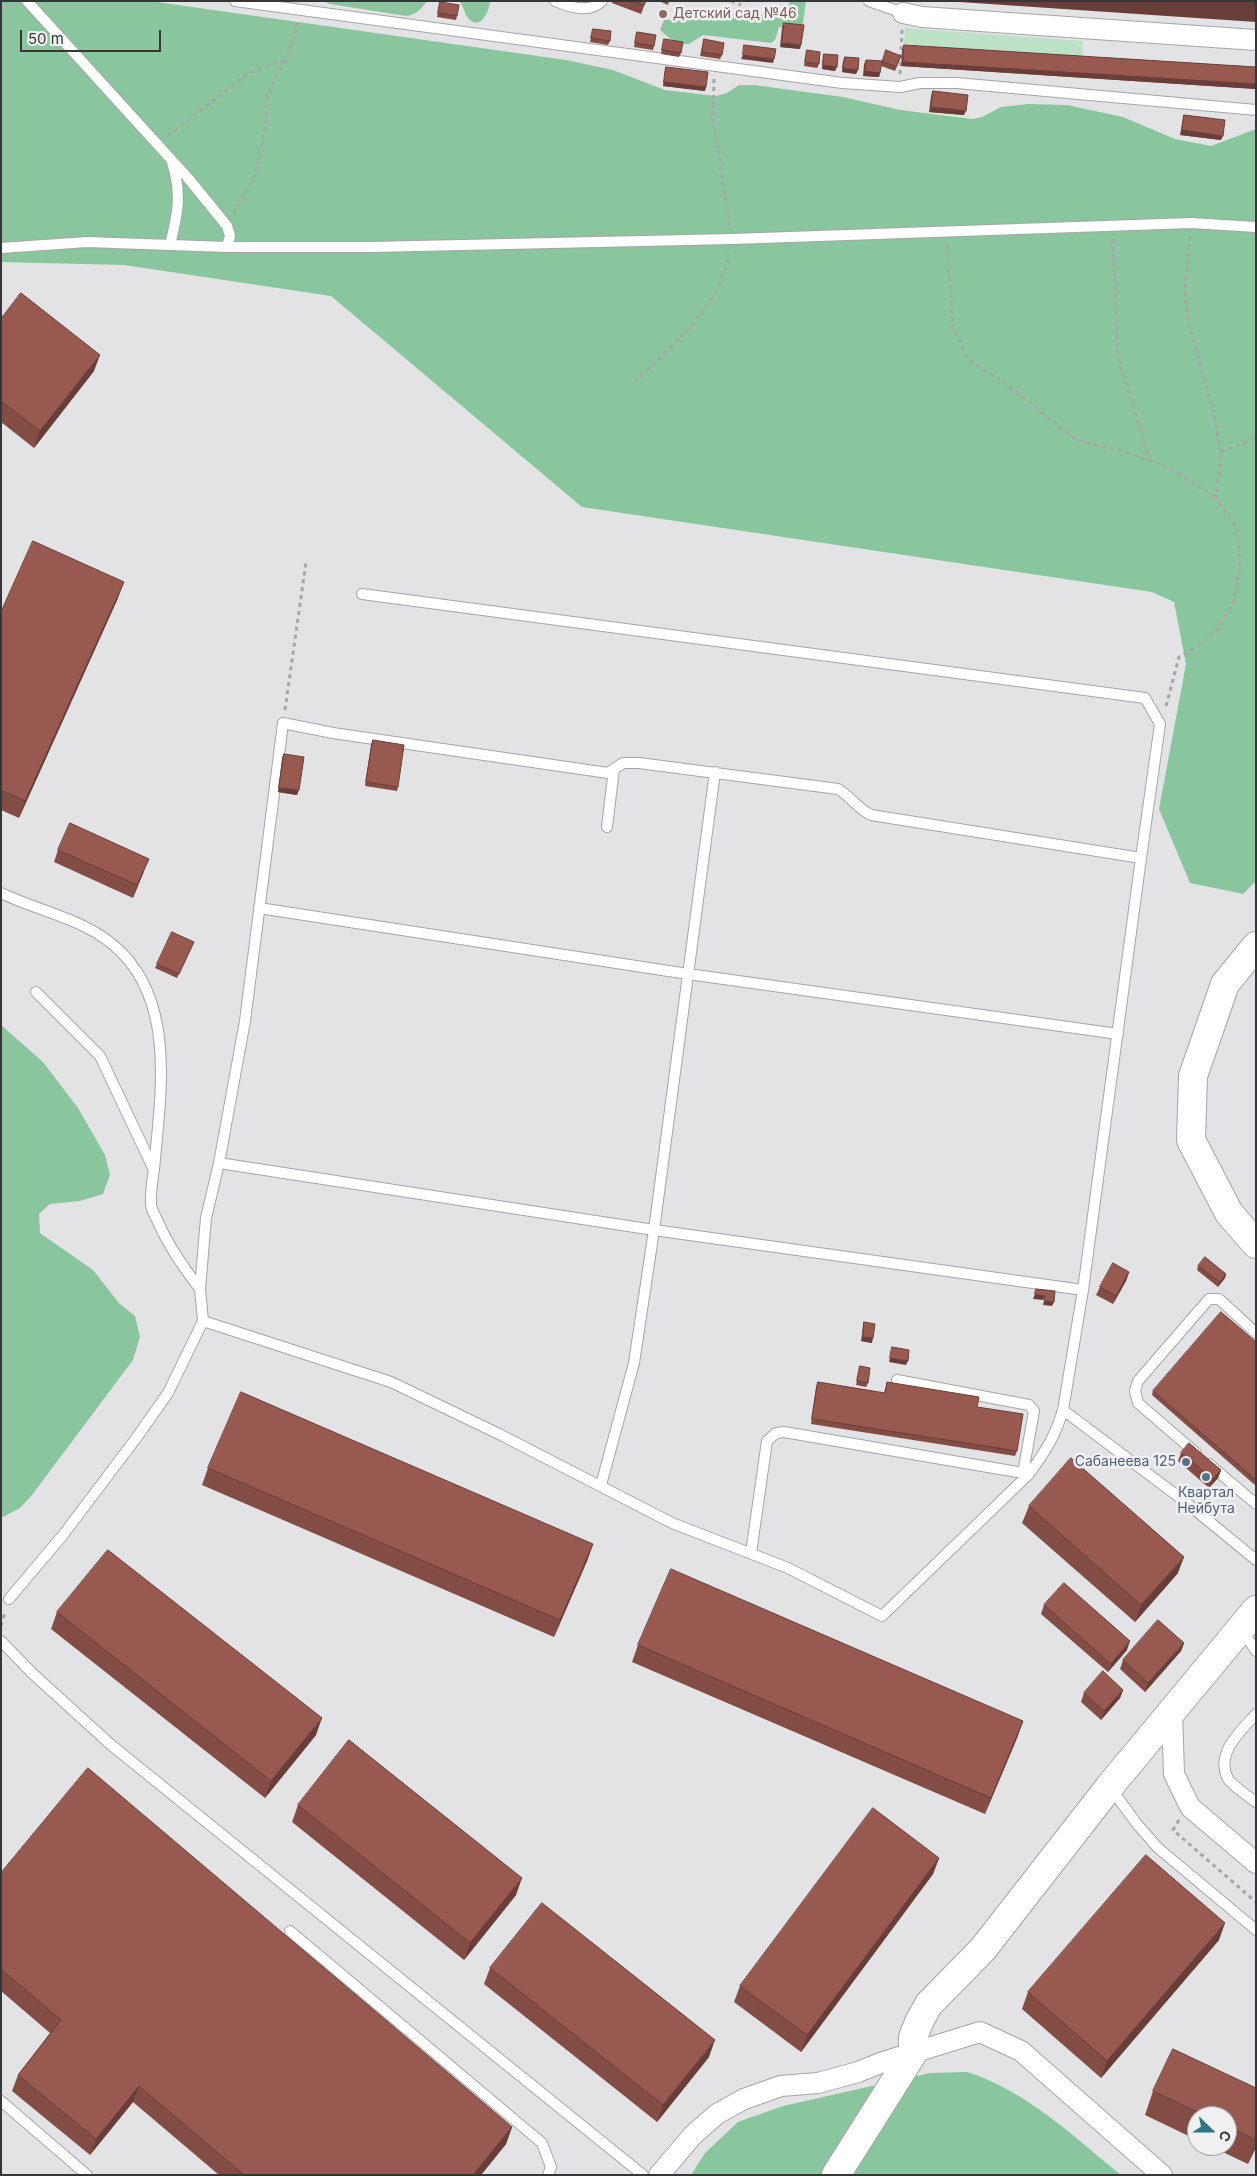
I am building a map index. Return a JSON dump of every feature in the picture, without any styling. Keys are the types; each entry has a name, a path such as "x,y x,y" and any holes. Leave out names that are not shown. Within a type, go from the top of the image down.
{"main road":[{"path":"1256,946 1225,984 1193,1076 1191,1140 1229,1213 1256,1244"},
{"path":"836,2175 913,2053 913,2037 920,2020 930,2004 983,1950 1110,1786 1248,1619"}],"street":[{"path":"903,13 941,18 1256,40"},
{"path":"1172,1710 1174,1774 1190,1807 1256,1863"},
{"path":"659,2175 699,2130 717,2114 744,2099 781,2086 818,2083 858,2072 883,2062 980,2032 1021,2051 1162,2175"}],"lane":[{"path":"27,1 171,158 227,226 230,236 227,246"},
{"path":"234,1 842,83 900,87 920,83 957,83 1256,110"},
{"path":"314,1 318,13"},
{"path":"556,1 571,8 585,9 597,6 602,1"},
{"path":"869,1 903,13"},
{"path":"170,245 177,216 178,184 171,158"},
{"path":"1,248 87,242 170,245 372,247 1191,223 1256,227"},
{"path":"203,1321 391,1382 600,1485 672,1523 788,1568 882,1616 1026,1473 1049,1447 1056,1433 1063,1410 1083,1290 1160,724 1145,698 362,594"},
{"path":"8,1599 63,1535 168,1393 203,1321 200,1289 206,1218 244,1021 283,723 333,733 608,773 623,763 639,763 838,789 850,796 859,809 870,815 1141,858"},
{"path":"607,827 614,769"},
{"path":"600,1485 634,1363 654,1230 715,772"},
{"path":"1,893 54,912 92,930 122,952 143,978 155,1011 159,1045 160,1095 151,1206 177,1259 200,1289"},
{"path":"259,908 688,974 1118,1034"},
{"path":"36,992 100,1056 154,1170"},
{"path":"218,1163 654,1230 1083,1290"},
{"path":"1256,1333 1219,1299 1209,1299 1138,1381 1135,1391 1138,1403 1256,1504"},
{"path":"898,1380 1029,1404 1034,1411 1026,1473"},
{"path":"1063,1410 1183,1500 1256,1560"},
{"path":"751,1553 767,1441 776,1433 784,1432 1026,1473"},
{"path":"1248,1619 1256,1651"},
{"path":"1,1641 32,1673 110,1744 643,2175"},
{"path":"1256,1714 1231,1742 1224,1760 1228,1780 1256,1802"},
{"path":"1110,1786 1137,1824 1158,1848 1256,1930"},
{"path":"290,1931 542,2143 550,2167 548,2175"},
{"path":"1,2101 87,2175"}],"path":[{"path":"731,1 741,5"},
{"path":"227,226 256,174 266,122 267,97 276,77 288,58 301,10"},
{"path":"900,59 903,13"},
{"path":"158,144 249,73 288,58"},
{"path":"1191,223 1185,291 1187,317 1214,414 1221,452 1216,498"},
{"path":"1113,226 1118,358 1150,461"},
{"path":"946,231 953,327 968,360 1008,385 1076,440 1126,452 1172,469 1216,498 1237,528 1240,564 1234,600 1218,629 1196,648 1179,657 1160,724"},
{"path":"1221,452 1244,444 1256,435"},
{"path":"283,723 306,562"},
{"path":"1182,1815 1173,1830 1256,1902"}],"green space":[{"path":"1,1 150,1 566,60 613,70 665,90 716,96 727,93 739,85 754,85 843,97 900,110 972,119 982,117 1001,107 1028,104 1067,105 1123,117 1175,139 1211,146 1256,129 1256,881 1243,894 1190,883 1159,809 1186,664 1174,602 1152,592 582,507 331,296 124,265 1,262"},
{"path":"323,1 427,1 418,11 406,16 330,4"},
{"path":"459,1 490,1 484,18 477,23 467,17"},
{"path":"790,1 806,1 803,23 801,26 779,27 775,40 771,43 703,35 689,44 683,44 674,42 660,30 664,20 742,18 787,11"},
{"path":"905,28 1083,41 1082,58 904,44"},
{"path":"1,1025 43,1062 78,1108 105,1155 110,1175 103,1194 80,1201 50,1204 39,1214 40,1233 93,1270 119,1303 135,1316 140,1337 133,1360 32,1495 20,1508 1,1518"},
{"path":"967,2072 989,2080 1029,2103 1067,2130 1121,2175 691,2175 705,2153 738,2122 783,2106 930,2073"}],"building":[{"path":"633,1 646,1 644,5"},
{"path":"440,2 459,5 457,16 438,13"},
{"path":"784,23 804,25 801,45 782,43"},
{"path":"593,29 611,31 610,41 591,38"},
{"path":"637,32 656,35 654,46 635,43"},
{"path":"664,39 683,42 681,53 662,50"},
{"path":"704,39 724,43 722,55 702,52"},
{"path":"744,45 776,49 774,59 743,55"},
{"path":"904,45 1256,67 1256,84 903,62"},
{"path":"807,50 820,52 819,64 805,62"},
{"path":"886,50 901,56 896,67 882,61"},
{"path":"824,54 838,55 837,67 823,65"},
{"path":"845,57 859,58 858,70 843,68"},
{"path":"866,60 882,61 880,73 865,71"},
{"path":"666,67 708,72 706,87 664,82"},
{"path":"933,91 968,95 966,111 931,107"},
{"path":"1184,115 1225,120 1223,136 1182,130"},
{"path":"21,293 100,355 40,431 1,401 1,319"},
{"path":"33,541 124,582 25,801 1,790 1,612"},
{"path":"373,740 404,745 398,787 366,782"},
{"path":"284,754 304,757 299,790 279,788"},
{"path":"70,823 149,859 137,885 58,850"},
{"path":"172,932 194,942 179,974 157,964"},
{"path":"1205,1257 1226,1274 1220,1282 1198,1266"},
{"path":"1113,1263 1129,1272 1116,1296 1100,1287"},
{"path":"1036,1289 1055,1291 1054,1302 1044,1301 1045,1296 1035,1294"},
{"path":"1221,1312 1256,1342 1256,1480 1153,1391"},
{"path":"864,1322 875,1324 873,1338 863,1337"},
{"path":"892,1347 909,1350 908,1361 890,1358"},
{"path":"860,1366 870,1368 868,1383 857,1381"},
{"path":"818,1382 885,1393 887,1382 979,1397 977,1407 1023,1414 1017,1451 812,1419"},
{"path":"241,1392 593,1544 560,1620 208,1468"},
{"path":"1189,1443 1221,1470 1213,1479 1181,1453"},
{"path":"1071,1458 1184,1557 1141,1605 1029,1506"},
{"path":"108,1550 322,1718 271,1781 57,1612"},
{"path":"671,1569 1023,1721 991,1798 638,1645"},
{"path":"1064,1583 1130,1641 1111,1664 1044,1605"},
{"path":"1158,1620 1184,1643 1148,1683 1123,1660"},
{"path":"1103,1671 1123,1690 1104,1711 1084,1693"},
{"path":"349,1740 522,1878 470,1943 298,1805"},
{"path":"88,1768 512,2127 473,2175 244,2175 139,2086 96,2139 18,2075 61,2020 1,1969 1,1873"},
{"path":"873,1808 939,1858 807,2035 740,1986"},
{"path":"1146,1855 1225,1923 1107,2061 1028,1992"},
{"path":"542,1903 715,2040 663,2105 490,1968"},
{"path":"1173,2049 1256,2088 1256,2140 1237,2131 1237,2106 1187,2107 1153,2091"}],"place":[{"name":"Детский сад №46","path":"663,14"},
{"name":"Сабанеева 125","path":"1186,1462"},
{"name":"Квартал Нейбута","path":"1206,1477"}]}
